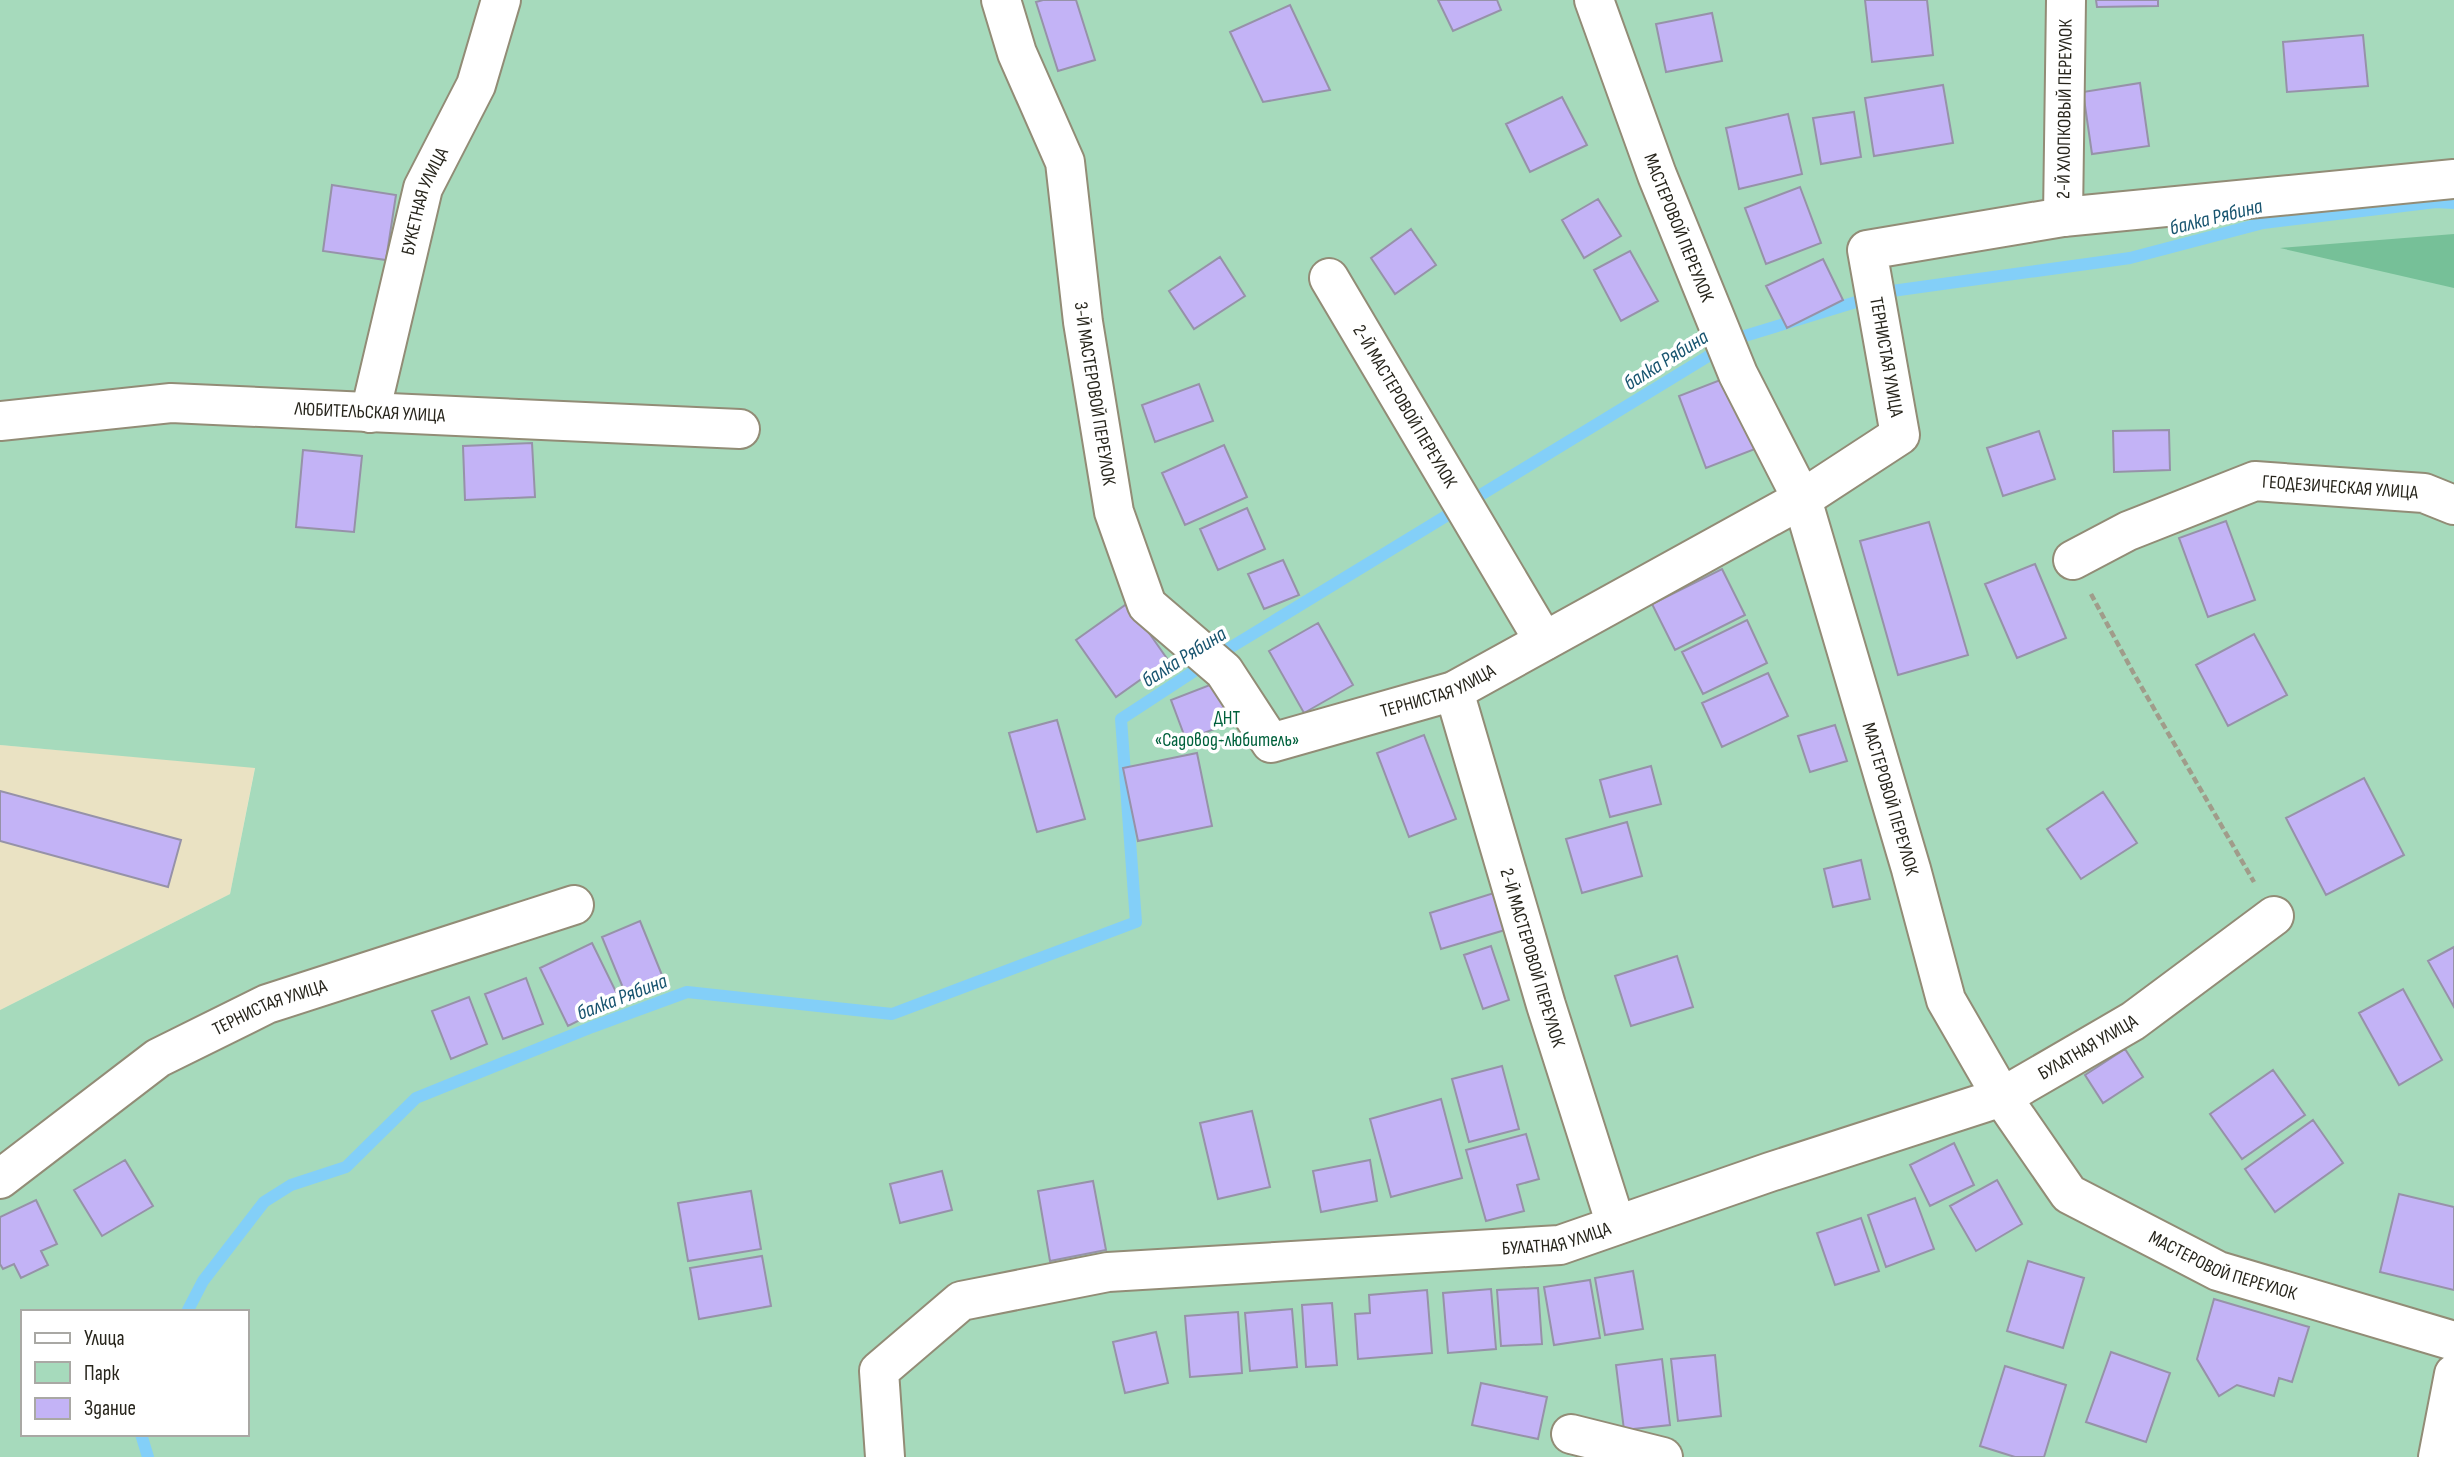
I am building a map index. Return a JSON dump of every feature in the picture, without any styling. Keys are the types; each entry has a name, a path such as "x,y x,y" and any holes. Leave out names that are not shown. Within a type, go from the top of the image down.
{"street":[{"name":"БУКЕТНАЯ УЛИЦА","path":"370,414 423,188 476,85 501,0"},
{"name":"3-Й МАСТЕРОВОЙ ПЕРЕУЛОК","path":"1001,0 1017,53 1065,162 1083,322 1114,512 1147,605 1224,671 1271,743"},
{"name":"МАСТЕРОВОЙ ПЕРЕУЛОК","path":"1594,0 1657,174 1738,374 1802,499 1911,869 1946,1000 2002,1097 2069,1194 2218,1271 2454,1341"},
{"name":"2-Й ХЛОПКОВЫЙ ПЕРЕУЛОК","path":"2063,217 2066,0"},
{"name":"ТЕРНИСТАЯ УЛИЦА","path":"1271,743 1454,691 1802,499 1900,435 1867,250 2063,217 2454,179"},
{"name":"2-Й МАСТЕРОВОЙ ПЕРЕУЛОК","path":"1329,278 1544,641"},
{"name":"ЛЮБИТЕЛЬСКАЯ УЛИЦА","path":"0,421 171,403 740,429"},
{"name":"ГЕОДЕЗИЧЕСКАЯ УЛИЦА","path":"2073,560 2128,531 2255,481 2424,493 2454,505"},
{"name":"2-Й МАСТЕРОВОЙ ПЕРЕУЛОК","path":"1454,691 1546,1005 1616,1225"},
{"name":"ТЕРНИСТАЯ УЛИЦА","path":"0,1179 158,1058 267,1004 574,905"},
{"name":"БУЛАТНАЯ УЛИЦА","path":"885,1457 879,1371 961,1301 1108,1272 1560,1245 1770,1172 2002,1097 2133,1021 2274,916"},
{"path":"2438,1457 2454,1374"},
{"path":"1572,1434 1663,1457"}],"path":[{"path":"2073,560 2134,674 2274,916"}],"shaded area":[{"path":"0,745 255,767 230,894 0,1010"}],"green space":[{"name":"ДНТ «Садовод-любитель»","path":"0,0 2454,0 2454,1457 0,1457 0,1010 230,894 255,768 0,745"},
{"path":"2454,234 2454,288 2280,248"}],"building":[{"path":"1076,0 1095,60 1058,71 1036,2"},
{"path":"1438,0 1497,0 1501,10 1453,31"},
{"path":"1865,0 1927,0 1933,55 1872,62"},
{"path":"2096,0 2158,0 2158,6 2097,7"},
{"path":"1290,5 1330,90 1263,102 1230,32"},
{"path":"1712,13 1722,61 1666,72 1656,24"},
{"path":"2363,35 2368,86 2287,92 2283,42"},
{"path":"2140,83 2149,146 2092,154 2083,92"},
{"path":"1943,85 1953,143 1874,156 1865,98"},
{"path":"1562,97 1587,145 1530,172 1506,124"},
{"path":"1854,112 1861,157 1821,164 1813,118"},
{"path":"1788,114 1802,174 1739,189 1726,128"},
{"path":"332,185 396,195 386,260 323,251"},
{"path":"1800,187 1821,243 1766,264 1745,208"},
{"path":"1598,199 1621,236 1584,258 1562,220"},
{"path":"1411,229 1436,265 1395,294 1371,258"},
{"path":"1630,251 1658,301 1621,321 1594,270"},
{"path":"1220,257 1245,296 1194,329 1169,291"},
{"path":"1823,259 1843,300 1787,328 1766,286"},
{"path":"1728,377 1755,449 1706,468 1679,396"},
{"path":"1199,384 1213,421 1155,442 1142,405"},
{"path":"2169,430 2170,470 2114,472 2113,431"},
{"path":"2039,431 2055,479 2003,496 1987,448"},
{"path":"532,443 535,497 465,500 463,446"},
{"path":"1224,445 1247,497 1185,525 1162,473"},
{"path":"303,450 362,456 354,532 296,527"},
{"path":"1247,508 1265,549 1218,570 1200,529"},
{"path":"2226,521 2255,600 2208,617 2179,538"},
{"path":"1929,522 1968,655 1898,675 1860,541"},
{"path":"1283,560 1299,595 1264,609 1248,574"},
{"path":"2035,564 2066,638 2017,658 1985,584"},
{"path":"1722,569 1745,615 1675,650 1652,604"},
{"path":"1128,603 1168,660 1116,697 1076,640"},
{"path":"1747,620 1767,663 1703,694 1682,652"},
{"path":"1318,623 1353,685 1304,713 1269,651"},
{"path":"2254,634 2287,695 2228,726 2196,665"},
{"path":"1768,673 1788,716 1722,747 1702,703"},
{"path":"1215,683 1230,723 1186,740 1171,700"},
{"path":"1057,720 1085,819 1037,832 1009,733"},
{"path":"1835,725 1847,761 1810,772 1798,736"},
{"path":"1424,735 1456,819 1409,837 1377,753"},
{"path":"1197,753 1212,826 1138,841 1123,768"},
{"path":"1651,766 1661,804 1610,817 1600,780"},
{"path":"2364,778 2404,855 2326,895 2286,818"},
{"path":"0,791 181,840 168,887 0,841"},
{"path":"2103,792 2137,843 2081,879 2047,829"},
{"path":"1627,822 1642,876 1582,893 1566,839"},
{"path":"1861,860 1870,899 1833,907 1824,869"},
{"path":"1494,893 1505,930 1441,949 1430,913"},
{"path":"640,921 666,985 628,1000 602,937"},
{"path":"592,943 620,1000 568,1026 540,968"},
{"path":"1491,946 1509,1000 1483,1009 1464,955"},
{"path":"2454,947 2454,1007 2428,961"},
{"path":"1677,956 1693,1007 1631,1026 1615,976"},
{"path":"526,978 543,1024 503,1039 485,994"},
{"path":"2403,989 2442,1060 2399,1085 2359,1013"},
{"path":"469,997 487,1044 451,1059 432,1011"},
{"path":"2125,1049 2143,1077 2103,1103 2085,1075"},
{"path":"1502,1066 1519,1129 1469,1142 1452,1079"},
{"path":"2273,1070 2305,1115 2242,1159 2210,1114"},
{"path":"1441,1099 1462,1178 1391,1197 1370,1119"},
{"path":"1252,1111 1270,1187 1218,1199 1200,1123"},
{"path":"2313,1120 2343,1163 2275,1212 2245,1169"},
{"path":"1526,1134 1539,1179 1517,1185 1524,1211 1486,1221 1466,1150"},
{"path":"1954,1143 1974,1185 1930,1206 1910,1165"},
{"path":"125,1160 153,1206 102,1236 74,1190"},
{"path":"1370,1160 1377,1201 1321,1212 1313,1171"},
{"path":"942,1171 952,1210 900,1223 890,1184"},
{"path":"1997,1180 2022,1224 1976,1251 1950,1206"},
{"path":"1093,1181 1106,1250 1050,1261 1038,1191"},
{"path":"751,1191 761,1249 688,1261 678,1203"},
{"path":"2399,1194 2454,1207 2454,1290 2380,1272"},
{"path":"1915,1198 1934,1249 1886,1267 1868,1215"},
{"path":"36,1200 57,1244 41,1251 48,1265 21,1278 14,1264 3,1269 0,1264 0,1217"},
{"path":"1861,1218 1879,1271 1835,1285 1817,1233"},
{"path":"762,1256 771,1306 699,1319 690,1268"},
{"path":"2028,1261 2084,1278 2063,1348 2007,1331"},
{"path":"1633,1271 1643,1329 1605,1335 1595,1278"},
{"path":"1590,1280 1600,1338 1554,1345 1544,1287"},
{"path":"1538,1288 1542,1344 1501,1346 1497,1290"},
{"path":"1491,1289 1496,1349 1448,1353 1443,1293"},
{"path":"1427,1290 1432,1353 1358,1359 1355,1314 1370,1313 1369,1295"},
{"path":"2214,1299 2309,1327 2292,1382 2279,1378 2274,1396 2237,1385 2219,1396 2197,1359"},
{"path":"1332,1303 1337,1365 1306,1367 1302,1305"},
{"path":"1292,1309 1297,1367 1250,1371 1245,1313"},
{"path":"1238,1312 1242,1373 1190,1377 1185,1316"},
{"path":"1156,1332 1168,1383 1125,1393 1113,1342"},
{"path":"2111,1352 2170,1373 2146,1442 2086,1422"},
{"path":"1715,1355 1721,1416 1678,1421 1671,1359"},
{"path":"1662,1359 1670,1425 1624,1430 1616,1365"},
{"path":"2005,1366 2066,1385 2044,1457 2015,1457 1980,1446"},
{"path":"1481,1383 1547,1397 1538,1439 1472,1425"}],"waterway":[{"name":"балка Рябина","path":"188,1310 203,1281 264,1202 291,1185 346,1167 416,1098 687,992 892,1014 1136,922 1121,719 1228,649 1738,338 1892,291 2130,258 2263,223 2436,202 2454,203"},
{"name":"балка Рябина","path":"142,1436 148,1457"}]}
